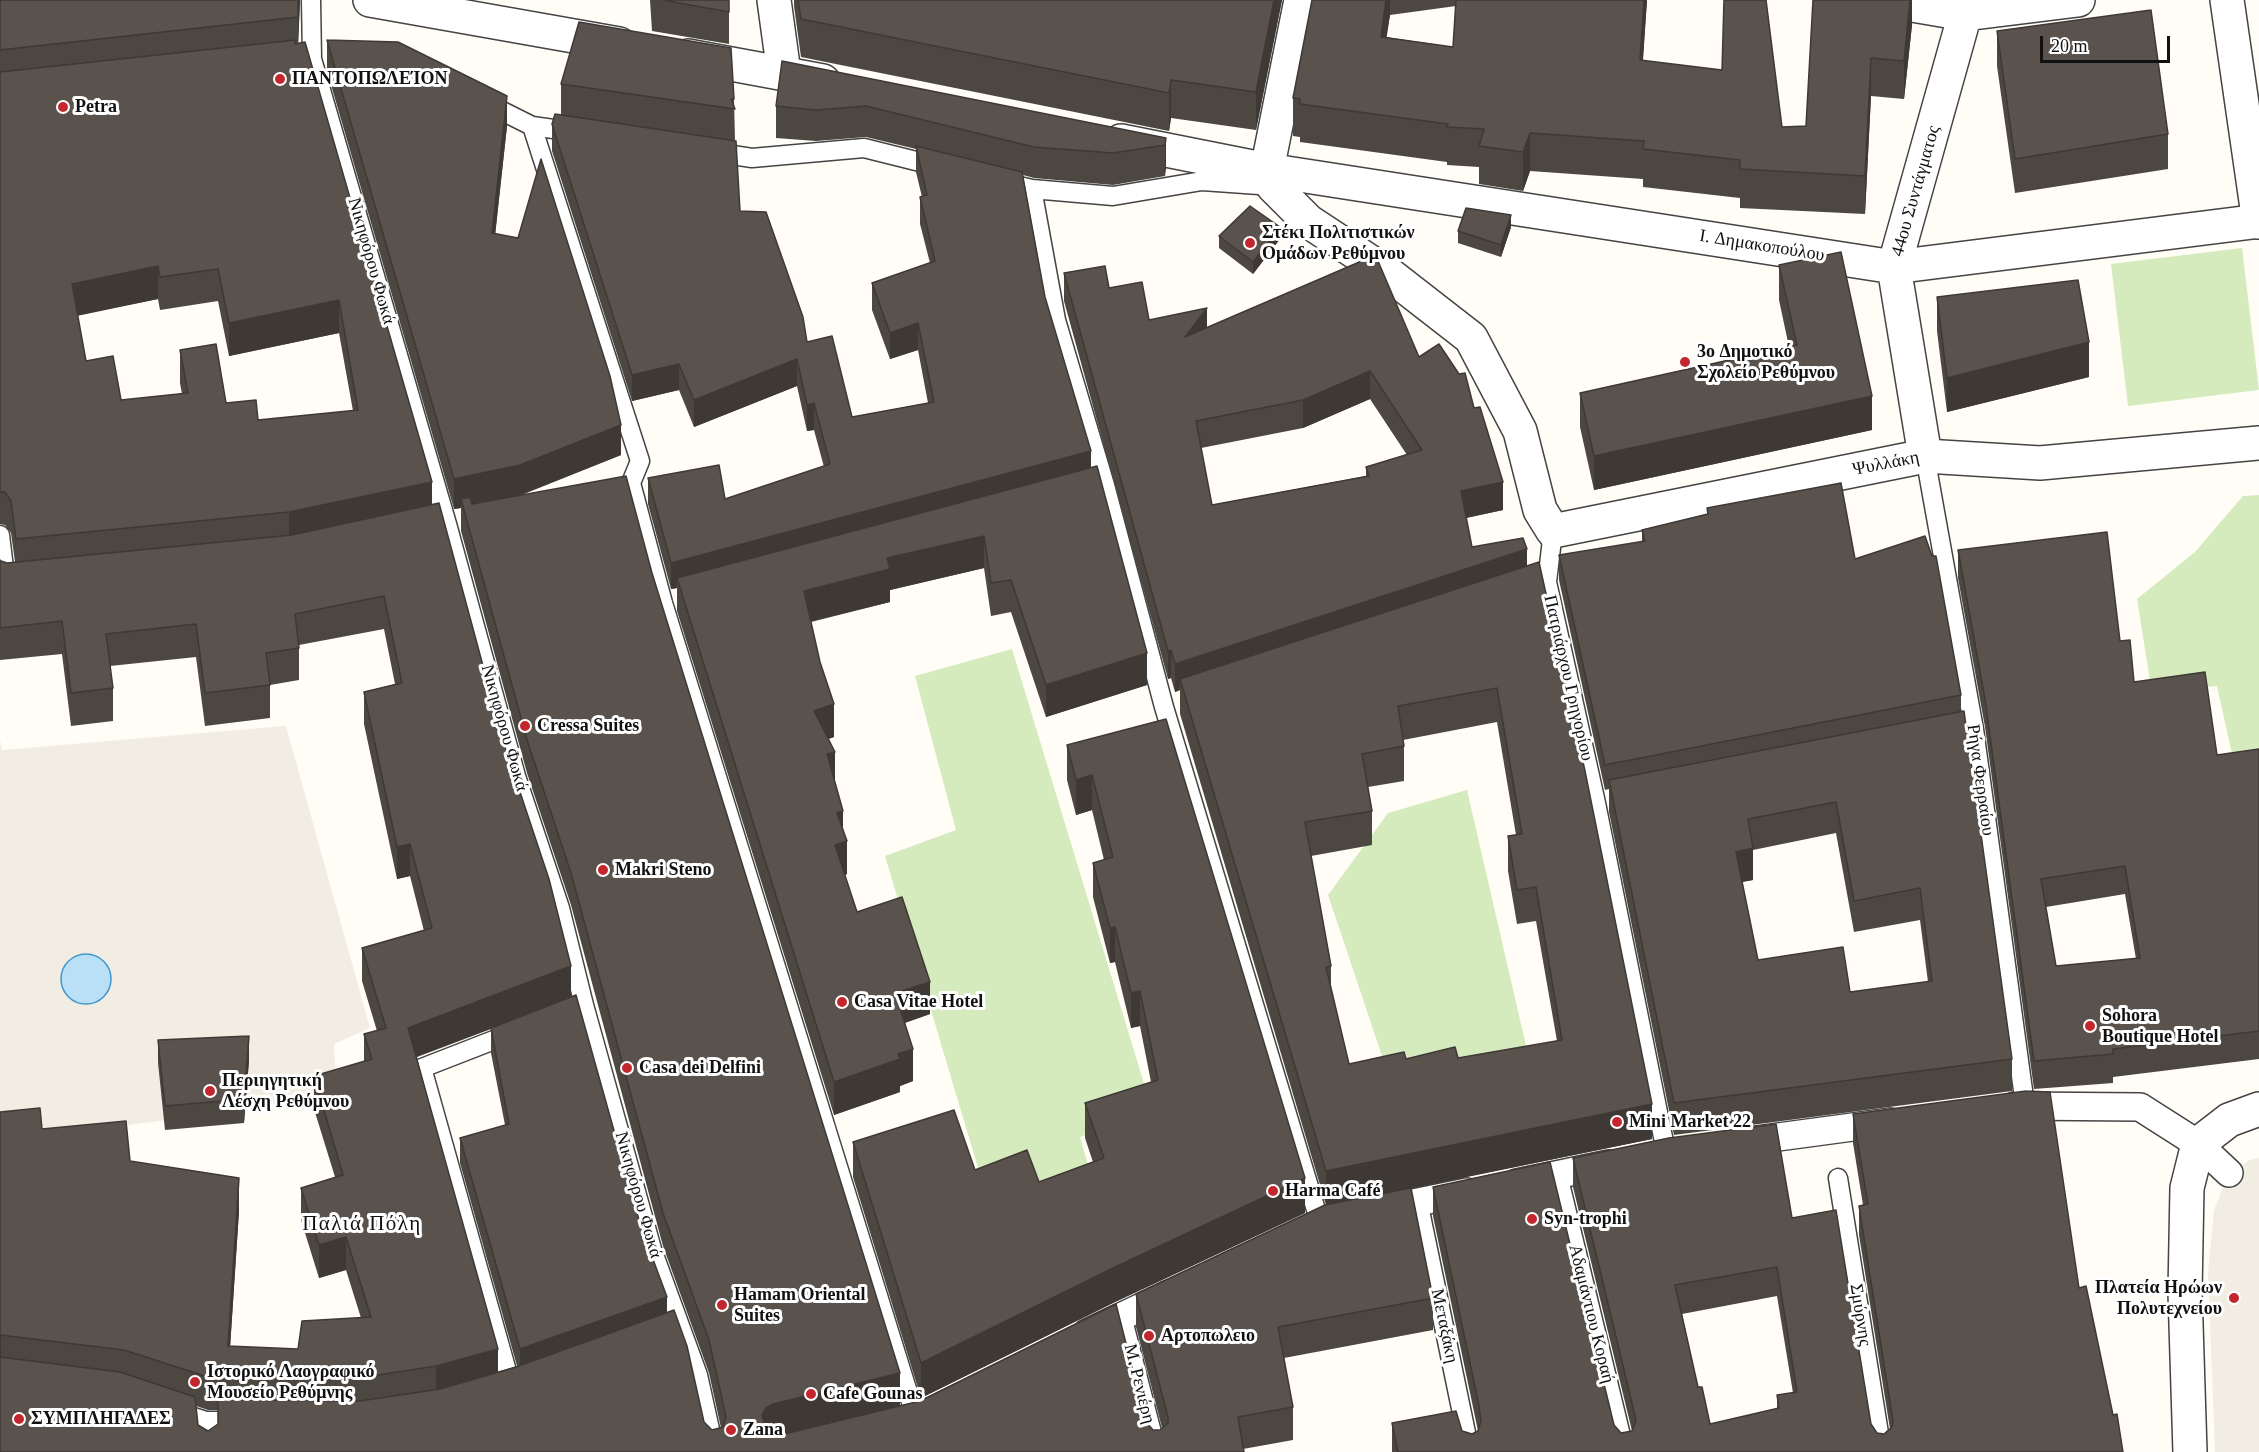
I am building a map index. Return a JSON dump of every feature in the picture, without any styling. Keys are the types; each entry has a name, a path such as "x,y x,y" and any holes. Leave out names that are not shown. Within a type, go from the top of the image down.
{"street":[{"path":"370,0 857,88"},
{"path":"774,0 784,73"},
{"path":"1300,0 1270,178 1308,221 1390,275 1471,338 1520,431 1540,510 1554,531"},
{"path":"1883,0 1964,7 2078,0"},
{"path":"2227,0 2259,222"},
{"name":"44ου Συντάγματος","path":"1925,456 1894,267 1964,7"},
{"name":"Ι. Δημακοπούλου","path":"1091,135 1270,178 1894,267 2259,222"},
{"name":"Ψυλλάκη","path":"1554,531 1925,456 2040,463 2259,443"},
{"path":"1991,1109 2025,1105 2140,1107 2198,1144 2229,1173"},
{"path":"2190,1452 2187,1188 2198,1144 2229,1120 2259,1110"},
{"path":"1329,1222 1418,1201 1669,1152 1911,1119"},
{"path":"1060,1347 1195,1282"}],"lane":[{"name":"Νικηφόρου Φωκά","path":"311,0 312,59 453,523 516,776 560,908 584,1005 652,1249 698,1375 715,1452"},
{"path":"289,62 312,59 334,60"},
{"path":"471,96 532,126 590,135"},
{"path":"532,126 640,461 631,483 663,603 915,1417"},
{"path":"694,150 752,158 864,148 954,170"},
{"path":"988,178 1032,189 1113,196 1202,181 1270,178"},
{"path":"1032,189 1056,320 1105,485 1164,707 1329,1222"},
{"name":"Ρήγα Φερραίου","path":"1925,456 1974,729 2025,1105"},
{"path":"609,488 631,483"},
{"path":"1082,491 1105,485"},
{"path":"425,529 453,523"},
{"name":"Πατριάρχου Γρηγορίου","path":"1554,531 1547,582 1669,1152"},
{"path":"0,536 6,584 29,581"},
{"path":"1524,589 1547,582"},
{"path":"663,603 686,597"},
{"path":"1164,707 1186,699"},
{"path":"1951,734 1974,729"},
{"path":"1596,803 1619,799"},
{"path":"563,1014 584,1005"},
{"path":"512,1389 422,1068 530,1026"},
{"name":"Αδαμάντιου Κοραή","path":"1558,1175 1625,1452"},
{"name":"Σμύρνης","path":"1838,1178 1882,1452"},
{"name":"Μεταξάκη","path":"1418,1201 1470,1452"},
{"name":"Μ. Ρενιέρη","path":"1122,1316 1156,1452"},
{"path":"661,1336 682,1328"},
{"path":"491,1395 534,1382"},
{"path":"153,1404 206,1421 265,1421"},
{"path":"206,1421 207,1442"}],"green space":[{"path":"2242,248 2259,390 2128,406 2111,264"},
{"path":"2259,495 2259,764 2235,768 2217,686 2152,693 2137,599 2195,552 2243,496"},
{"path":"1012,649 1152,1110 1080,1137 1089,1168 987,1198 885,856 956,830 915,676"},
{"path":"1467,790 1527,1050 1389,1077 1328,895 1388,813"}],"shaded area":[{"path":"286,726 370,1028 334,1044 337,1094 207,1115 0,1141 0,740 2,750"},
{"name":"Πλατεία Ηρώων Πολυτεχνείου","path":"2259,1158 2259,1452 2215,1452 2208,1272 2214,1210 2229,1173 2250,1160"}],"water":[{"path":"86,954 95,956 106,965 111,979 109,988 100,999 86,1004 77,1002 66,993 61,979 63,970 72,959"}],"building":[{"path":"0,0 298,0 298,17 0,50"},
{"path":"663,0 729,0 729,12"},
{"path":"798,0 1274,0 1256,92 1171,80 1169,93 801,19"},
{"path":"1312,0 1386,0 1381,37 1453,47 1456,0 1644,0 1640,60 1722,70 1724,0 1766,0 1782,127 1806,126 1813,0 1910,0 1904,61 1871,58 1865,176 1740,169 1740,160 1643,149 1644,141 1530,133 1523,152 1479,146 1484,129 1447,127 1448,124 1300,104 1300,99 1293,98"},
{"path":"2151,10 2168,134 2015,159 1997,31"},
{"path":"579,22 731,48 734,99 731,99 735,109 561,84"},
{"path":"296,40 295,44 305,42 432,482 289,512 16,539 11,501 5,492 0,492 0,72","holes":["158,266 160,277 218,269 229,323 339,300 358,410 258,420 256,400 226,403 216,344 180,350 188,393 121,400 113,356 86,361 72,284"]},
{"path":"327,40 398,42 507,96 492,233 518,238 541,159 610,376 621,425 520,465 454,479"},
{"path":"782,61 1166,138 1165,145 1113,153 1034,147 866,106 816,110 776,106"},
{"path":"555,114 736,141 740,211 766,212 803,317 807,342 832,336 852,417 934,402 918,323 890,333 872,283 935,261 920,197 927,195 916,146 1022,172 1045,297 1091,451 671,563 648,478 719,465 725,499 830,464 814,403 807,405 797,359 694,400 679,364 632,375 552,124"},
{"name":"Στέκι Πολιτιστικών Ομάδων Ρεθύμνου","path":"1250,206 1280,227 1253,262 1219,236"},
{"path":"1466,208 1511,215 1501,245 1458,231"},
{"path":"1841,252 1872,396 1594,456 1580,393 1797,345 1779,265"},
{"path":"1371,257 1378,261 1419,357 1439,344 1459,374 1465,373 1474,408 1480,407 1503,482 1461,491 1472,547 1523,538 1527,549 1175,664 1171,650 1168,651 1064,273 1105,266 1109,288 1142,282 1149,320 1207,308 1185,337","holes":["1370,371 1422,450 1366,467 1369,476 1212,505 1196,421 1303,400"]},
{"path":"2078,280 2089,342 1947,378 1937,297"},
{"path":"1097,466 1147,653 1046,685 1011,580 991,583 984,536 887,558 890,569 804,591 820,662 834,704 814,711 835,752 827,754 843,811 837,813 847,841 835,845 857,912 902,897 930,982 895,993 913,1049 898,1054 900,1059 834,1082 677,578"},
{"path":"626,476 652,573 900,1373 773,1404 766,1408 762,1415 766,1430 780,1435 920,1401 1116,1304 1146,1422 1153,1430 1160,1430 1168,1423 1168,1417 1136,1294 1325,1205 1411,1188 1433,1298 1278,1327 1293,1407 1238,1417 1244,1452 0,1452 0,1357 120,1372 195,1397 198,1425 208,1431 218,1424 218,1400 360,1401 440,1389 516,1367 674,1310 687,1346 704,1422 712,1430 723,1427 726,1417 709,1340 663,1213 571,873 527,740 461,499 470,497 472,504"},
{"path":"1841,483 1855,559 1925,536 1932,556 1936,556 1961,695 1605,765 1559,555 1645,541 1642,530 1708,514 1707,508"},
{"path":"439,503 505,747 549,879 571,966 408,1028 498,1349 436,1366 359,1378 208,1377 124,1350 0,1335 0,1112 40,1108 42,1129 126,1121 130,1161 239,1178 228,1346 298,1349 302,1321 371,1317 346,1237 319,1245 301,1188 343,1175 314,1076 372,1059 364,1034 386,1028 362,948 432,928 410,844 397,847 364,692 402,683 384,596 295,614 299,648 266,653 270,685 205,693 196,624 106,634 113,688 71,693 62,621 0,628 0,560 7,563 292,535"},
{"path":"2107,532 2120,641 2130,640 2134,682 2205,672 2217,755 2259,749 2259,1031 2113,1049 2113,1054 2034,1061 1985,699 1958,550","holes":["2125,866 2140,958 2056,966 2041,879"]},
{"path":"1539,562 1585,771 1652,1104 1326,1171 1180,679","holes":["1497,688 1522,834 1508,836 1517,890 1536,887 1562,1040 1458,1058 1455,1047 1406,1059 1404,1052 1349,1064 1326,967 1331,966 1305,822 1372,811 1362,754 1404,746 1398,706"]},
{"path":"1964,711 2012,1059 1674,1103 1609,780","holes":["1836,802 1854,901 1920,888 1932,981 1850,992 1843,947 1758,960 1736,852 1753,848 1748,819"]},
{"path":"1166,719 1305,1178 1115,1267 921,1363 853,1142 954,1110 975,1170 1027,1150 1039,1182 1104,1158 1085,1103 1158,1080 1140,991 1131,993 1115,927 1110,928 1093,863 1113,857 1092,775 1076,780 1067,745"},
{"path":"576,995 641,1227 667,1297 520,1349 460,1138 509,1124 491,1028"},
{"path":"249,1036 244,1099 165,1106 158,1040"},
{"path":"2026,1091 2050,1092 2079,1288 2086,1286 2113,1415 2117,1414 2123,1452 1398,1452 1392,1423 1456,1411 1462,1431 1472,1434 1478,1431 1481,1421 1433,1187 1550,1162 1614,1425 1621,1433 1632,1431 1636,1420 1573,1158 1669,1138 1776,1124 1792,1218 1836,1210 1871,1424 1877,1433 1884,1434 1892,1427 1893,1421 1859,1206 1868,1204 1853,1114","holes":["1777,1267 1797,1392 1777,1395 1779,1408 1710,1424 1702,1387 1698,1387 1675,1285"]}],"place":[{"name":"ΠΑΝΤΟΠΩΛΕΊΟΝ","path":"280,79"},
{"name":"Petra","path":"63,107"},
{"name":"Στέκι Πολιτιστικών Ομάδων Ρεθύμνου","path":"1250,243"},
{"name":"3ο Δημοτικό Σχολείο Ρεθύμνου","path":"1685,362"},
{"name":"Cressa Suites","path":"525,726"},
{"name":"Makri Steno","path":"603,870"},
{"name":"Casa Vitae Hotel","path":"842,1002"},
{"name":"Sohora Boutique Hotel","path":"2090,1026"},
{"name":"Casa dei Delfini","path":"627,1068"},
{"name":"Περιηγητική Λέσχη Ρεθύμνου","path":"210,1091"},
{"name":"Mini Market 22","path":"1617,1122"},
{"name":"Harma Café","path":"1273,1191"},
{"name":"Syn-trophi","path":"1532,1219"},
{"name":"Πλατεία Ηρώων Πολυτεχνείου","path":"2234,1298"},
{"name":"Hamam Oriental Suites","path":"722,1305"},
{"name":"Αρτοπωλειο","path":"1149,1336"},
{"name":"Ιστορικό Λαoγραφικό Μουσείο Ρεθύμνης","path":"195,1382"},
{"name":"Cafe Gounas","path":"811,1394"},
{"name":"ΣΥΜΠΛΗΓΑΔΕΣ","path":"19,1419"},
{"name":"Zana","path":"731,1430"}],"district":[{"name":"Παλιά Πόλη","path":"362,1224"}]}
